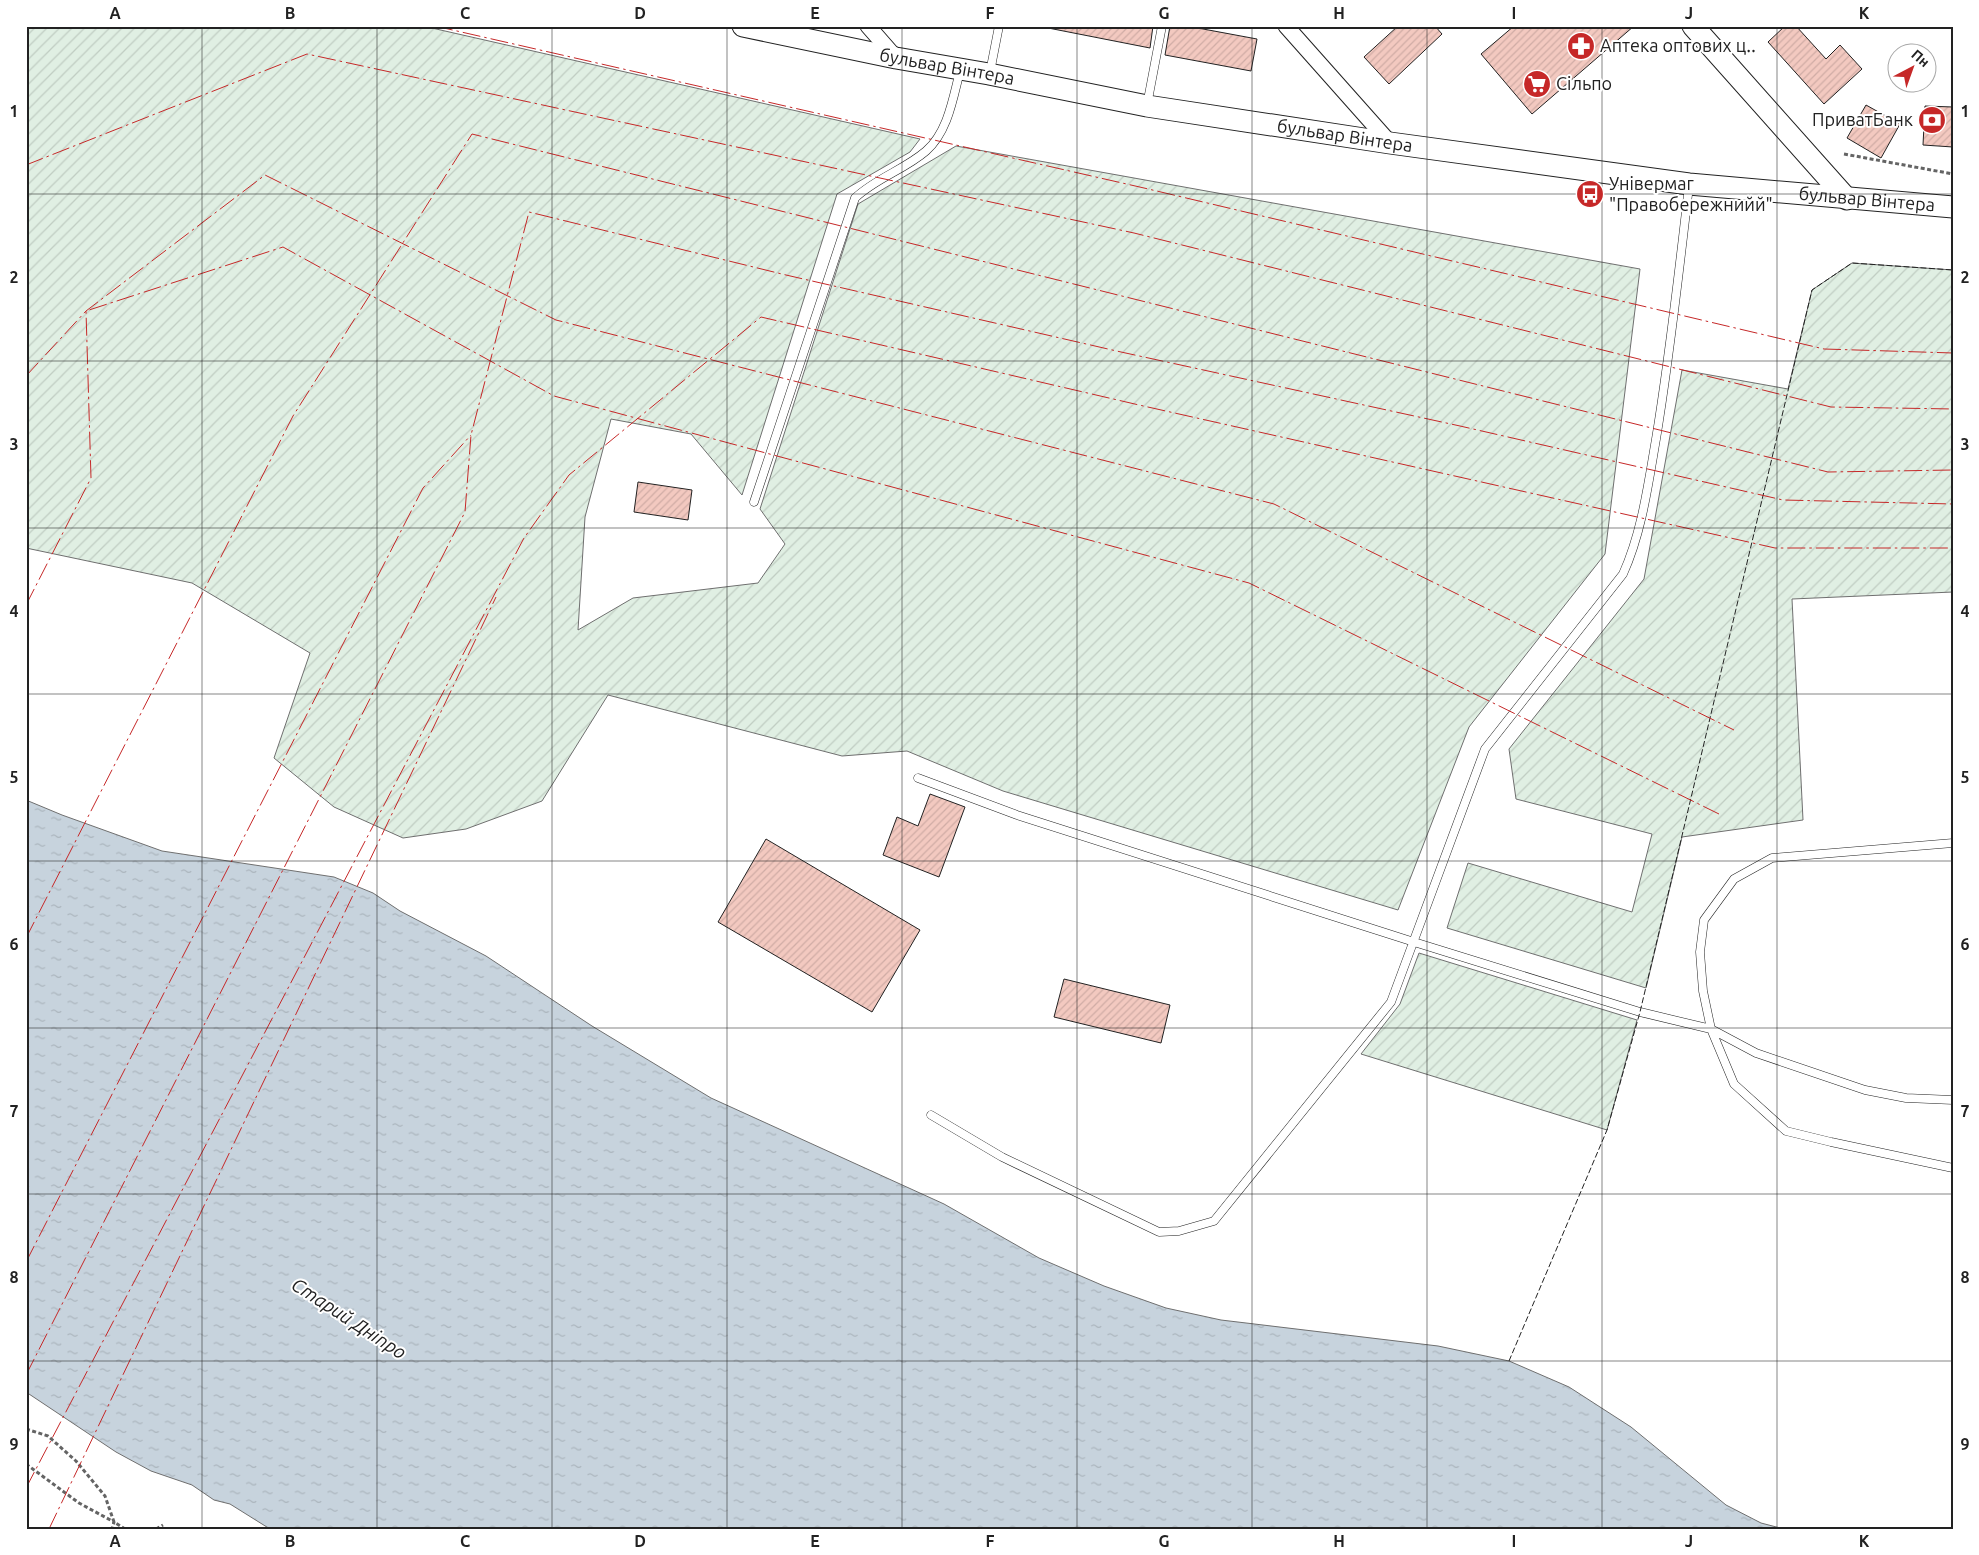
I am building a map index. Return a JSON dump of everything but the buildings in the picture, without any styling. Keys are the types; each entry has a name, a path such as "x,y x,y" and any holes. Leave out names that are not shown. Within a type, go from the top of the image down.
{"street":[{"name":"бульвар Вінтера","path":"743,26 896,58 989,74 1147,106 1390,143 1689,184 1953,207"},
{"path":"868,26 896,58"},
{"path":"1286,26 1390,143"},
{"path":"1693,26 1847,199"}],"lane":[{"path":"989,74 999,26"},
{"path":"1147,106 1162,26"},
{"path":"754,502 855,198 864,189 926,151 939,135 952,106 961,69"},
{"path":"931,1115 1002,1158 1159,1232 1179,1231 1214,1220 1391,1002 1485,749 1622,574 1633,551 1648,486 1665,388 1689,184"},
{"path":"918,778 1018,815 1414,942 1640,1012 1711,1030 1756,1053 1865,1090 1906,1098 1953,1100"},
{"path":"1953,843 1772,858 1734,879 1704,920 1700,952 1703,990 1711,1030 1734,1084 1786,1131 1953,1168"}],"path":[{"path":"1844,154 1953,174"},
{"path":"26,1429 48,1436 76,1461 105,1496 114,1522 112,1529"},
{"path":"26,1464 79,1503 125,1529"},
{"path":"156,1529 163,1525"}],"green space":[{"path":"26,26 423,26 920,139 910,152 837,194 742,495 691,434 611,419 585,517 578,630 633,598 758,583 785,544 760,509 858,204 956,146 1640,269 1605,554 1469,727 1398,910 1003,791 907,751 842,756 608,695 542,801 466,829 403,838 334,807 274,758 310,653 192,583 26,548"},
{"path":"1852,263 1953,270 1953,592 1792,599 1803,820 1682,837 1646,988 1447,928 1468,863 1632,912 1652,834 1516,799 1509,749 1644,579 1682,370 1788,389 1812,290"},
{"path":"1419,953 1637,1020 1607,1130 1361,1054 1400,1004"}],"water":[{"name":"Старий Дніпро","path":"26,800 162,851 334,877 373,893 400,911 486,956 592,1026 711,1098 944,1204 1039,1258 1104,1286 1166,1308 1221,1320 1438,1346 1509,1361 1569,1387 1631,1427 1726,1505 1761,1523 1784,1529 270,1529 230,1504 214,1500 192,1485 151,1471 116,1452 26,1392"}],"fence":[{"path":"1509,1361 1607,1130 1640,1012 1812,290 1852,263 1953,270"}],"power":[{"path":"200,26 206,26"},
{"path":"435,26 1144,188 1824,349 1953,353"},
{"path":"26,165 307,54 1134,233 1831,407 1953,409"},
{"path":"26,938 293,416 472,134 1828,472 1953,470"},
{"path":"26,376 86,311 265,175 556,320 1274,504 1734,730"},
{"path":"26,1375 465,512 471,435 529,212 786,275 1121,352 1460,426 1783,500 1953,504"},
{"path":"26,605 91,478 86,311 283,247 554,396 1249,583 1719,814"},
{"path":"26,1488 524,538 569,475 761,317 1139,405 1775,548 1953,548"},
{"path":"26,1262 423,488 471,435"},
{"path":"49,1529 496,597"}],"place":[{"name":"Аптека оптових ц‥","path":"1581,46"},
{"name":"Сільпо","path":"1537,84"},
{"name":"ПриватБанк","path":"1932,120"},
{"name":"Універмаг \"Правобережнийй\"","path":"1590,194"}]}
